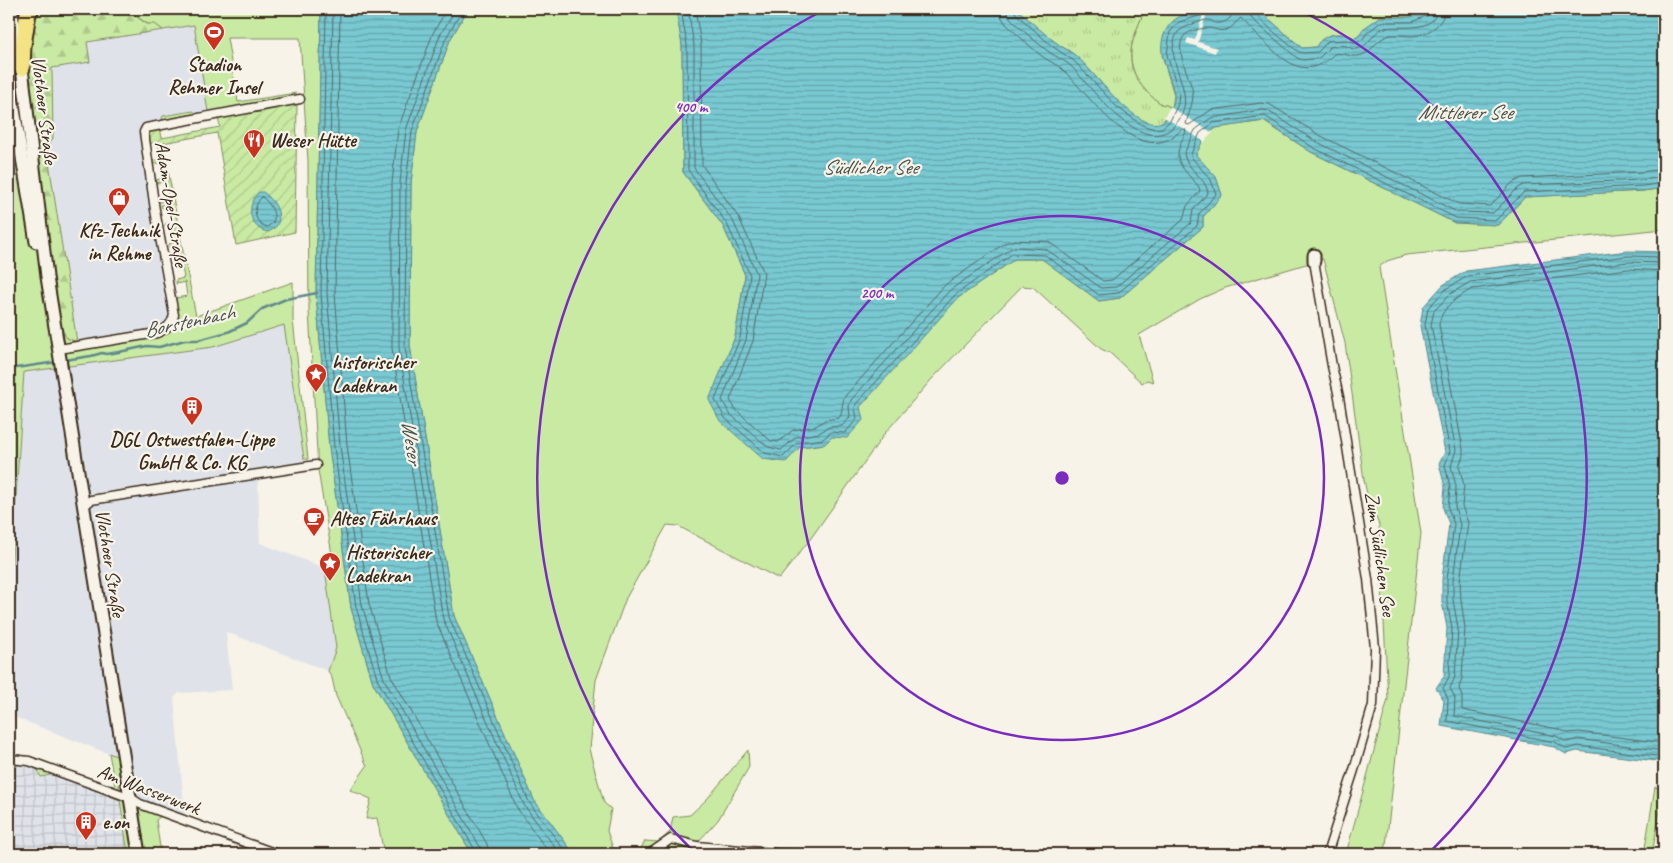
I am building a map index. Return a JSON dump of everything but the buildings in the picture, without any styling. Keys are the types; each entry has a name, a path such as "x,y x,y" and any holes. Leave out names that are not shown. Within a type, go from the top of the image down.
{"highway":[{"path":"22,68 23,45 28,13 31,9"}],"main road":[{"name":"Vlothoer Straße","path":"11,9 22,68 47,277 139,854"},
{"name":"Vlothoer Straße","path":"9,79 34,233 47,277"}],"street":[{"name":"Adam-Opel-Straße","path":"59,350 157,333 168,327 172,322 174,315 155,210 144,132 146,128 300,99"},
{"name":"Zum Südlichen See","path":"1314,258 1332,366 1340,397 1368,579 1375,648 1372,705 1354,770 1327,854"},
{"path":"84,506 91,500 316,465"},
{"name":"Am Wasserwerk","path":"9,760 10,758 29,761 277,854"},
{"path":"649,854 671,840 697,846 782,854"}],"shaded area":[{"path":"194,25 209,118 153,130 147,136 178,315 172,328 160,336 78,348 49,163 50,143 53,138 52,68 90,62 86,42"},
{"path":"284,324 306,472 258,480 260,543 325,568 334,567 325,569 336,648 328,671 226,632 232,690 179,693 174,698 185,815 148,801 149,813 120,800 117,757 9,715 9,605 24,372 213,347"},
{"path":"19,764 35,766 41,777 54,774 120,800 128,854 9,854 9,774"}],"green space":[{"path":"9,9 42,9 34,15 67,338 77,342 78,348 160,336 172,328 178,315 176,298 187,296 185,282 176,284 176,280 184,278 178,246 169,247 169,244 181,241 196,316 293,282 293,320 308,459 304,459 284,325 213,347 24,372 9,605"},
{"path":"42,9 130,9 128,11 147,24 155,24 163,30 87,42 90,62 52,68 53,138 50,143 49,163 77,342 67,338 62,331 49,254 27,88 29,25 34,15"},
{"path":"130,9 321,9 316,294 329,447 351,608 373,683 472,854 384,854 377,818 366,819 371,799 350,790 367,766 336,696 332,678 328,671 336,648 325,569 334,567 318,470 309,311 308,161 300,38 227,38 238,102 296,93 297,103 209,118 194,25 163,30 155,25 148,24 128,11"},
{"path":"468,9 676,9 682,45 683,172 723,226 745,275 735,337 710,400 799,447 825,444 958,298 1015,259 1042,259 1099,301 1120,298 1203,227 1203,217 1222,195 1216,177 1195,155 1205,136 1216,128 1263,121 1311,152 1455,223 1498,225 1525,197 1643,191 1664,188 1664,229 1406,255 1387,261 1379,267 1421,533 1385,854 1346,854 1388,699 1379,525 1367,494 1364,480 1345,343 1323,259 1225,288 1200,299 1139,335 1153,382 1147,380 1142,383 1110,353 1101,349 1033,287 1022,286 931,380 885,433 811,538 779,579 678,526 667,525 626,598 596,680 589,749 604,803 611,809 607,831 615,854 574,854 534,800 454,616 410,346 411,183 417,132 450,40"},
{"path":"1016,9 1145,9 1132,45 1132,67 1139,82 1150,95 1163,105 1172,108 1167,117 1160,123 1153,124 1132,114 1076,56 1059,45"},
{"path":"1145,9 1153,11 1155,9 1207,9 1203,10 1162,55 1174,95 1172,108 1163,105 1144,89 1132,67 1132,45"},
{"path":"1255,9 1430,9 1411,17 1380,17 1363,29 1358,37 1354,38 1338,34 1328,36 1319,42 1316,47 1302,48 1261,12"},
{"path":"297,103 295,232 236,245 217,133 163,143 181,241 177,242 174,226 165,227 165,224 173,222 170,207 162,208 161,205 169,204 169,201 160,202 160,199 168,197 165,182 157,183 156,180 164,178 162,163 153,164 152,161 161,159 158,142 147,144 150,133 160,128 162,138 220,127 218,118"},
{"path":"193,111 196,113 163,120 162,118 163,116"},
{"path":"748,750 749,767 718,820 687,854 638,854 645,841 659,842 670,832 673,817 690,815 707,799"},
{"path":"9,753 34,758 115,787 109,753 118,757 120,800 54,774 41,777 35,766 19,764 9,774"},
{"path":"1655,787 1664,789 1652,854 1644,854"},
{"path":"120,800 149,812 147,801 288,854 265,854 161,816 156,820 161,854 128,854"}],"water":[{"name":"Weser","path":"321,9 468,9 450,40 417,132 411,183 410,346 454,616 534,800 574,854 472,854 373,683 351,608 329,447 316,294"},
{"name":"Südlicher See","path":"676,9 1017,9 1049,37 1084,63 1105,88 1132,113 1144,121 1156,123 1166,119 1171,111 1174,100 1162,51 1165,32 1173,21 1184,15 1201,10 1211,9 1221,12 1224,9 1255,9 1261,12 1302,48 1316,47 1319,42 1328,36 1338,34 1354,38 1358,37 1363,29 1380,17 1411,17 1430,9 1664,9 1664,188 1643,191 1525,197 1498,225 1455,223 1311,152 1264,121 1216,128 1205,136 1196,155 1216,177 1222,195 1203,217 1203,227 1120,298 1099,301 1042,259 1015,259 958,298 860,407 863,420 847,438 832,437 825,444 800,447 786,462 763,459 720,421 709,400 735,337 745,275 723,226 683,172 682,45"},
{"path":"259,192 263,192 268,196 278,212 278,224 268,232 257,226 251,216 252,203"},
{"path":"1628,251 1664,252 1664,762 1577,751 1566,754 1554,747 1441,726 1444,700 1436,688 1444,676 1447,628 1442,602 1442,579 1449,524 1443,508 1445,487 1439,464 1445,452 1420,326 1423,307 1443,285 1466,271"}],"pier":[{"path":"1203,15 1206,16 1198,42 1217,48 1215,53 1186,43 1188,38 1195,40"},
{"path":"1170,107 1213,133 1205,142 1164,117"}],"waterway":[{"name":"Borstenbach","path":"65,360 147,346 159,347 185,340 198,340 228,332 247,323 262,309 286,299 317,293"},
{"name":"Borstenbach","path":"9,369 57,362"}],"place":[{"name":"Stadion Rehmer Insel","path":"214,51"},
{"name":"Weser Hütte","path":"254,159"},
{"name":"Kfz-Technik in Rehme","path":"119,217"},
{"name":"historischer Ladekran","path":"316,393"},
{"name":"DGL Ostwestfalen-Lippe GmbH & Co. KG","path":"192,426"},
{"name":"Altes Fährhaus","path":"314,537"},
{"name":"Historischer Ladekran","path":"330,582"},
{"name":"e.on","path":"86,841"}],"water label":[{"name":"Mittlerer See","path":"1465,112"}]}
